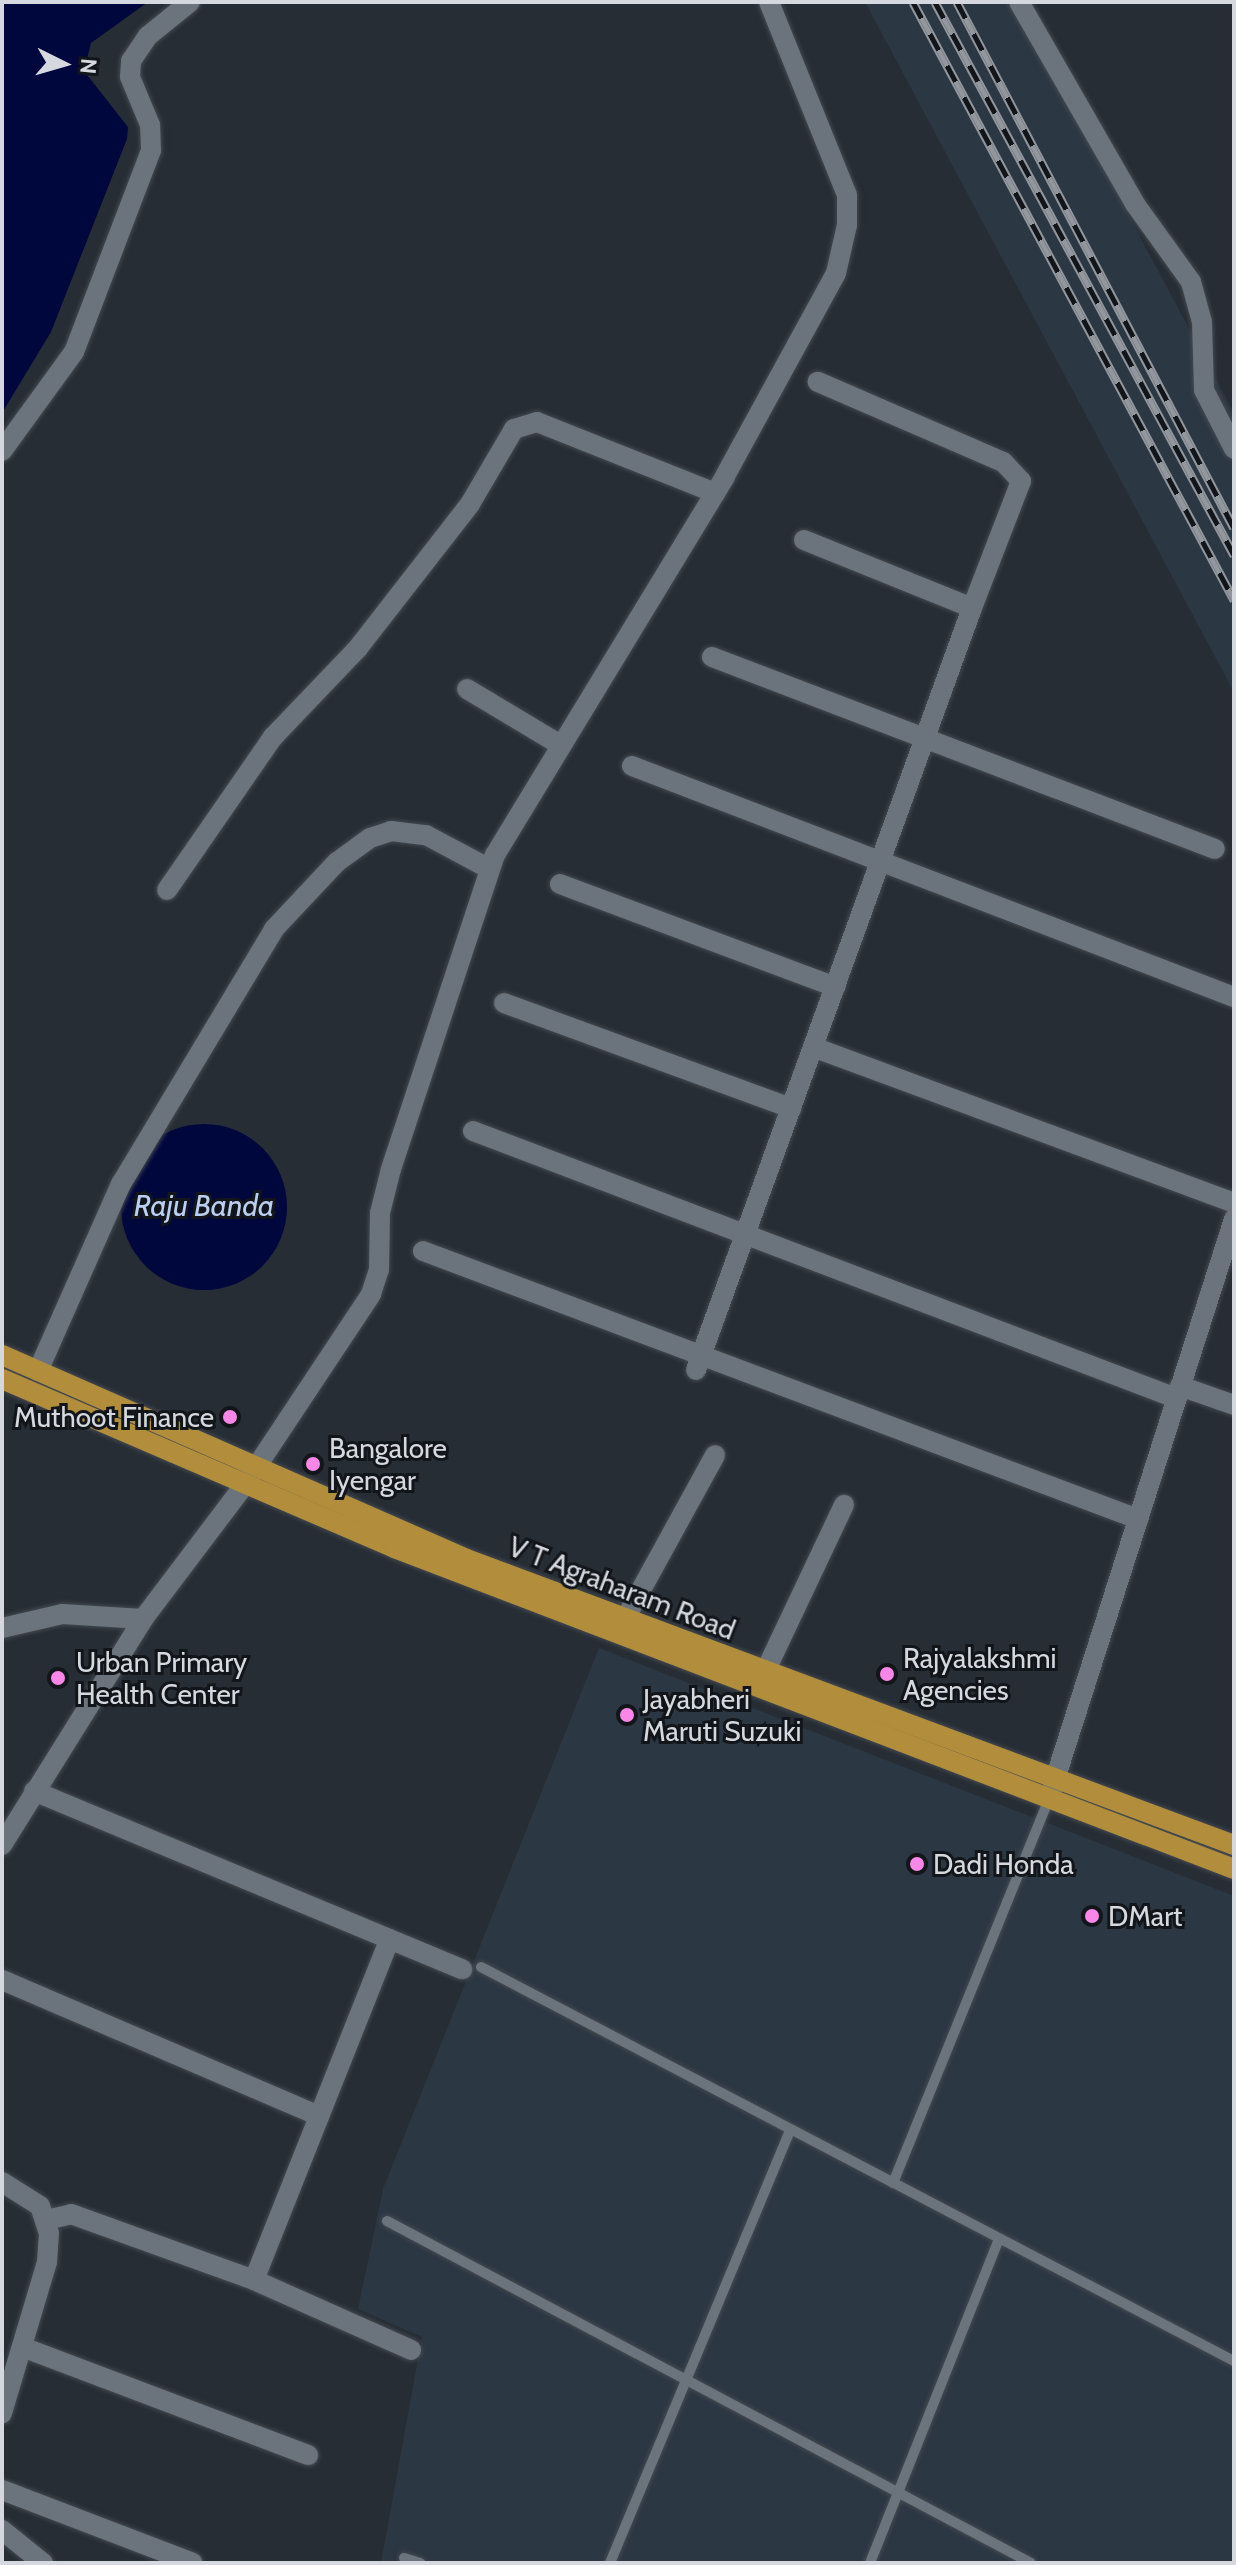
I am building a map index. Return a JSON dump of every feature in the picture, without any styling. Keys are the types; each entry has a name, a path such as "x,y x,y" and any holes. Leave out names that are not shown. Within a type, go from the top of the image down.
{"main road":[{"name":"V T Agraharam Road","path":"2,1355 251,1475 667,1657 1052,1788 1234,1845"},
{"path":"2,1379 251,1475"},
{"name":"V T Agraharam Road","path":"251,1475 765,1672 1052,1788 1234,1869"}],"street":[{"path":"2,451 74,352 151,150 150,125 130,77 131,61 148,36 190,2"},
{"path":"2,1845 143,1619 251,1475 371,1294 379,1270 380,1213 391,1169 490,869 559,744 715,493 836,273 847,225 847,195 769,2"},
{"path":"1019,2 1135,204 1191,282 1202,322 1204,390 1234,449"},
{"path":"698,1363 1021,481 1003,462 818,382"},
{"path":"167,890 273,737 358,648 455,525 514,429 537,422 715,493"},
{"path":"804,540 972,608"},
{"path":"712,657 1215,849"},
{"path":"467,689 559,744"},
{"path":"632,766 882,857 1234,997"},
{"path":"38,1371 121,1184 274,929 337,862 370,838 391,831 426,835 490,869"},
{"path":"560,884 835,987"},
{"path":"504,1003 791,1108"},
{"path":"813,1047 1234,1203"},
{"path":"473,1131 1178,1392 1234,1405"},
{"path":"1052,1788 1234,1219"},
{"path":"423,1251 698,1363 1138,1519"},
{"path":"625,1619 715,1455"},
{"path":"765,1672 844,1505"},
{"path":"2,1628 62,1614 143,1619"},
{"path":"34,1791 390,1939 472,1968"},
{"path":"254,2280 390,1939"},
{"path":"2,1980 319,2116"},
{"path":"2,2182 30,2197 46,2220 47,2262 2,2413"},
{"path":"46,2220 71,2214 254,2280 411,2350"},
{"path":"22,2347 308,2455"},
{"path":"2,2490 193,2563"},
{"path":"2,2530 43,2563"}],"lane":[{"path":"893,2183 1052,1788"},
{"path":"472,1968 1234,2361"},
{"path":"610,2563 790,2130"},
{"path":"387,2221 684,2383 1031,2563"},
{"path":"870,2563 999,2239"},
{"path":"404,2558 420,2563"}],"shaded area":[{"path":"865,2 1015,2 1234,413 1234,692"},
{"path":"599,1648 1234,1896 1234,2563 381,2563 422,2337 358,2309 383,2189"}],"water":[{"path":"2,2 148,2 91,43 84,71 128,127 127,139 51,332 2,413"},
{"name":"Raju Banda","path":"204,1124 236,1130 263,1148 281,1175 287,1207 281,1239 263,1266 236,1284 204,1290 172,1284 145,1266 127,1239 121,1207 127,1175 145,1148 172,1130"}],"railway":[{"path":"913,2 1234,600"},
{"path":"935,2 1234,555"},
{"path":"957,2 1234,528"}],"place":[{"name":"Muthoot Finance","path":"230,1417"},
{"name":"Bangalore Iyengar","path":"313,1464"},
{"name":"Rajyalakshmi Agencies","path":"887,1674"},
{"name":"Urban Primary Health Center","path":"58,1678"},
{"name":"Jayabheri Maruti Suzuki","path":"627,1715"},
{"name":"Dadi Honda","path":"917,1864"},
{"name":"DMart","path":"1092,1916"}]}
